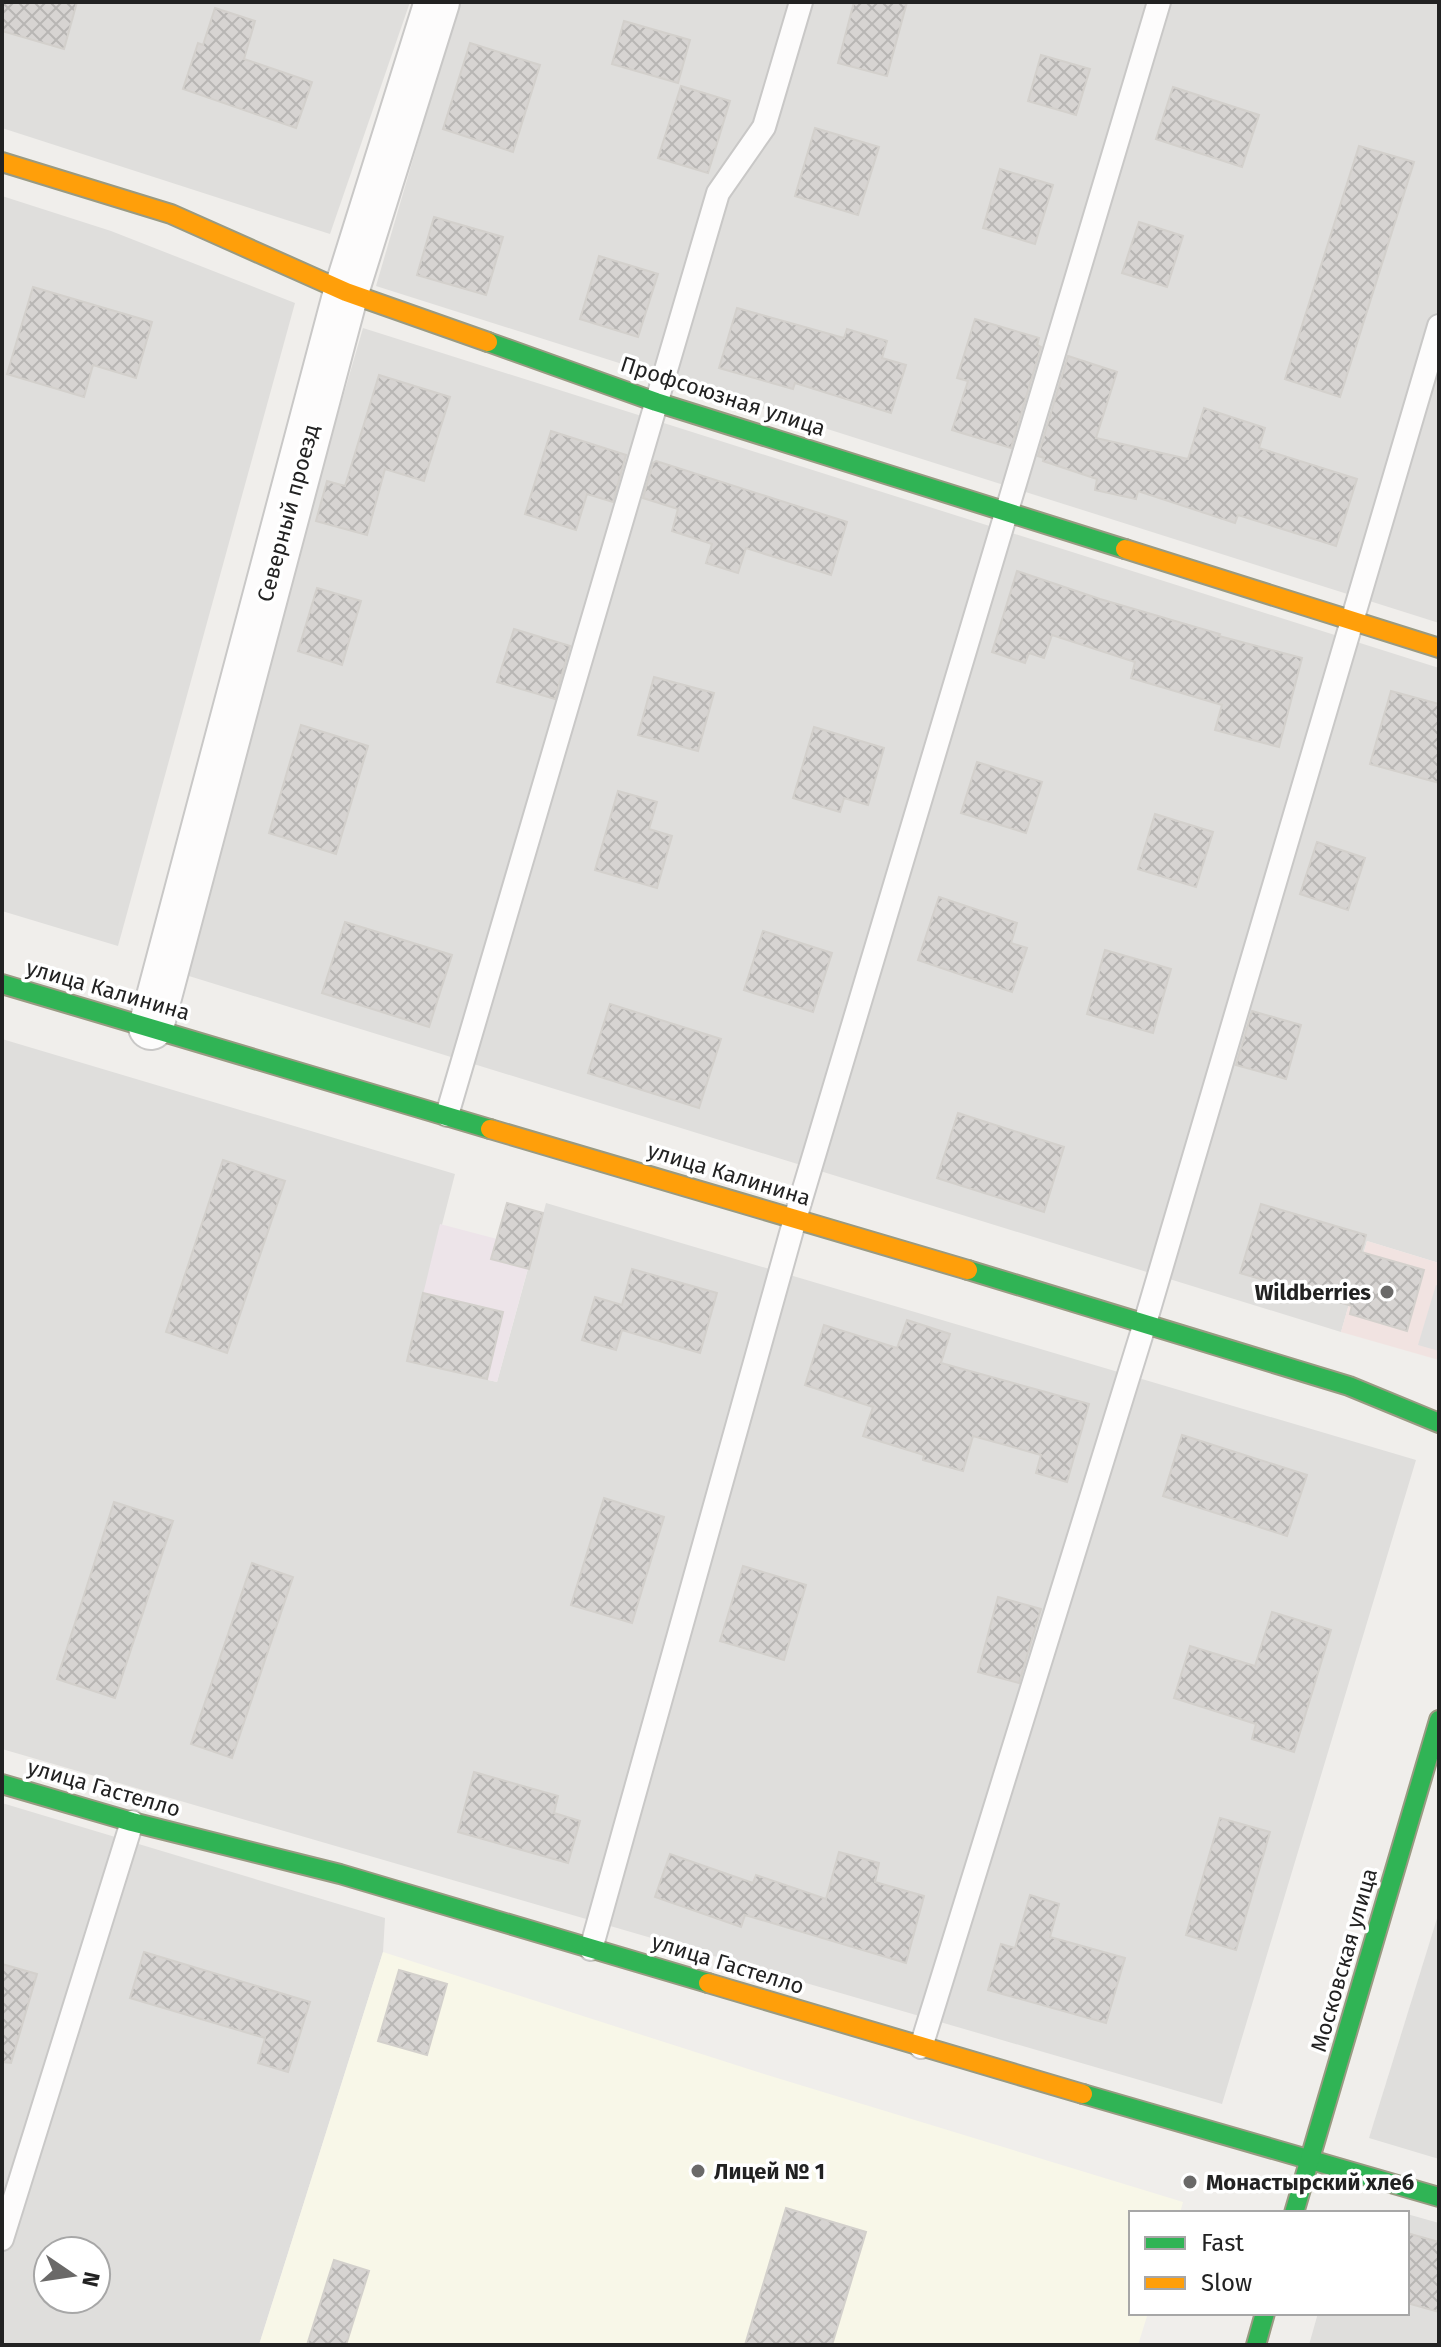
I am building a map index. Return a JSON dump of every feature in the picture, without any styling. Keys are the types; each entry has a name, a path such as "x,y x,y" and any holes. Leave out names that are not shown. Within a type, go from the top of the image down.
{"street":[{"name":"Северный проезд","path":"151,1027 346,292 437,2"},
{"name":"Профсоюзная улица","path":"2,162 171,214 346,292 656,402 1439,648"},
{"name":"улица Калинина","path":"2,984 1145,1323 1349,1386 1439,1423"},
{"name":"Московская улица","path":"1295,2211 1439,1720"},
{"name":"улица Гастелло","path":"2,1784 132,1822 340,1874 1439,2197"},
{"path":"1256,2345 1264,2315"}],"lane":[{"path":"447,1115 718,193 764,127 801,2"},
{"path":"591,1949 795,1219 1159,2"},
{"path":"921,2047 1145,1323 1439,326"},
{"path":"2,2239 132,1822"}],"shaded area":[{"path":"2,2 410,2 330,234 2,128"},
{"path":"459,2 1439,2 1439,623 376,286"},
{"path":"2,196 111,231 295,303 118,946 2,911"},
{"path":"363,328 1439,668 1439,1263 1367,1241 1341,1332 176,972"},
{"path":"2,1039 455,1174 407,1361 497,1382 546,1203 1416,1460 1222,2104 2,1749"},
{"path":"507,1203 543,1213 497,1382 407,1361 440,1224 497,1239"},
{"path":"1367,1241 1439,1263 1439,1360 1341,1332"},
{"path":"1436,1285 1439,1286 1439,1351 1418,1345"},
{"path":"2,1803 385,1918 383,1952 259,2345 2,2345"},
{"path":"1439,1912 1439,2159 1369,2138"},
{"name":"Лицей № 1","path":"383,1952 764,2074 1183,2202 1181,2211 1129,2211 1129,2315 1147,2315 1138,2345 259,2345"},
{"path":"1409,2215 1439,2223 1439,2345 1309,2345 1317,2315 1409,2315"}],"building":[{"path":"2,2 77,2 64,49 2,31"},
{"path":"854,2 907,2 887,76 838,63"},
{"path":"215,8 255,21 244,59 312,82 296,128 183,89 198,43 203,45"},
{"path":"624,21 690,40 678,83 612,64"},
{"path":"470,43 540,65 513,152 443,129"},
{"path":"1041,55 1090,69 1076,115 1028,101"},
{"path":"681,86 730,101 708,173 658,158"},
{"path":"1173,87 1259,115 1242,167 1156,139"},
{"path":"815,128 879,147 858,215 795,196"},
{"path":"1359,146 1414,162 1340,397 1285,379"},
{"path":"1000,169 1053,185 1035,244 983,228"},
{"path":"434,217 503,237 486,295 417,275"},
{"path":"1139,222 1183,236 1167,287 1122,273"},
{"path":"599,256 658,274 638,337 580,319"},
{"path":"33,287 152,322 136,378 93,365 84,397 7,374"},
{"path":"737,308 844,338 847,329 887,341 882,358 906,365 891,413 795,383 793,389 719,368"},
{"path":"975,319 1039,338 1037,345 1041,347 1011,448 952,430 968,381 957,378"},
{"path":"1068,356 1117,372 1096,438 1188,459 1204,408 1265,428 1259,448 1357,479 1336,546 1238,515 1235,523 1138,491 1136,499 1095,490 1097,479 1043,461 1044,458 1038,456"},
{"path":"379,375 450,397 424,481 385,469 367,535 316,521 327,481 345,486"},
{"path":"551,431 626,455 613,502 587,494 576,530 525,514"},
{"path":"656,461 847,522 831,575 746,548 738,573 706,563 712,544 672,531 678,509 643,498"},
{"path":"1017,571 1219,636 1302,658 1279,747 1215,730 1222,705 1131,678 1135,662 1052,635 1044,658 1029,653 1025,663 992,652"},
{"path":"317,588 361,601 342,665 298,651"},
{"path":"514,629 570,646 555,699 497,682"},
{"path":"654,677 714,693 698,751 638,735"},
{"path":"1391,691 1439,704 1439,783 1370,764"},
{"path":"301,725 368,746 336,854 269,833"},
{"path":"814,727 884,748 868,805 844,798 840,812 793,798"},
{"path":"977,762 1042,782 1026,833 961,813"},
{"path":"618,791 657,802 649,829 672,836 657,888 595,870"},
{"path":"1155,814 1213,832 1196,887 1138,869"},
{"path":"1317,842 1365,858 1348,910 1300,894"},
{"path":"939,897 1017,923 1011,943 1027,948 1012,992 918,960"},
{"path":"345,922 452,955 429,1027 322,993"},
{"path":"763,931 832,953 813,1012 744,990"},
{"path":"1105,950 1171,969 1153,1033 1087,1014"},
{"path":"610,1004 721,1039 699,1108 588,1073"},
{"path":"1252,1011 1301,1025 1286,1079 1236,1065"},
{"path":"958,1113 1064,1147 1044,1212 937,1178"},
{"path":"223,1160 285,1181 227,1353 166,1332"},
{"path":"507,1203 543,1213 529,1269 491,1259"},
{"path":"1261,1204 1366,1235 1361,1252 1424,1270 1407,1331 1350,1314 1352,1306 1240,1273"},
{"path":"632,1269 717,1293 700,1353 622,1330 616,1350 582,1340 595,1297 622,1305"},
{"path":"423,1293 503,1312 487,1379 407,1361"},
{"path":"907,1320 950,1334 941,1363 1089,1404 1067,1482 1036,1473 1041,1455 973,1436 963,1471 923,1460 924,1455 863,1436 873,1407 805,1385 824,1325 897,1348"},
{"path":"1182,1435 1307,1475 1287,1536 1163,1496"},
{"path":"604,1498 664,1517 632,1623 571,1605"},
{"path":"114,1502 173,1521 115,1698 57,1679"},
{"path":"252,1563 293,1577 232,1758 191,1744"},
{"path":"743,1566 806,1585 784,1660 720,1641"},
{"path":"998,1597 1041,1609 1019,1683 978,1672"},
{"path":"1272,1612 1331,1630 1294,1752 1252,1739 1256,1724 1174,1698 1190,1646 1255,1666"},
{"path":"474,1772 558,1796 554,1813 580,1821 568,1863 458,1832"},
{"path":"1220,1818 1270,1832 1236,1950 1186,1935"},
{"path":"839,1852 879,1863 875,1882 924,1896 906,1963 745,1915 741,1927 655,1897 670,1854 753,1883 756,1875 826,1899"},
{"path":"1030,1895 1059,1904 1050,1937 1125,1958 1106,2023 988,1990 1001,1944 1015,1948"},
{"path":"144,1952 310,2002 288,2072 258,2063 265,2038 130,1998"},
{"path":"2,1964 37,1974 11,2063 2,2062"},
{"path":"399,1970 447,1984 427,2055 378,2041"},
{"path":"786,2208 866,2232 832,2345 745,2345"},
{"path":"1409,2234 1439,2242 1439,2312 1409,2304"},
{"path":"334,2260 369,2271 346,2345 307,2345"}],"traffic: fast":[{"path":"488,342 656,402 1125,549"},
{"path":"2,984 490,1129"},
{"path":"968,1270 1349,1386 1439,1423"},
{"path":"1295,2211 1439,1720"},
{"path":"2,1784 132,1822 340,1874 708,1983"},
{"path":"1083,2094 1439,2197"},
{"path":"1256,2345 1264,2315"}],"traffic: slow":[{"path":"2,162 171,214 346,292 488,342"},
{"path":"1125,549 1439,648"},
{"path":"490,1129 968,1270"},
{"path":"708,1983 1083,2094"}],"place":[{"name":"Wildberries","path":"1387,1292"},
{"name":"Лицей № 1","path":"698,2171"},
{"name":"Монастырский хлеб","path":"1190,2182"}]}
